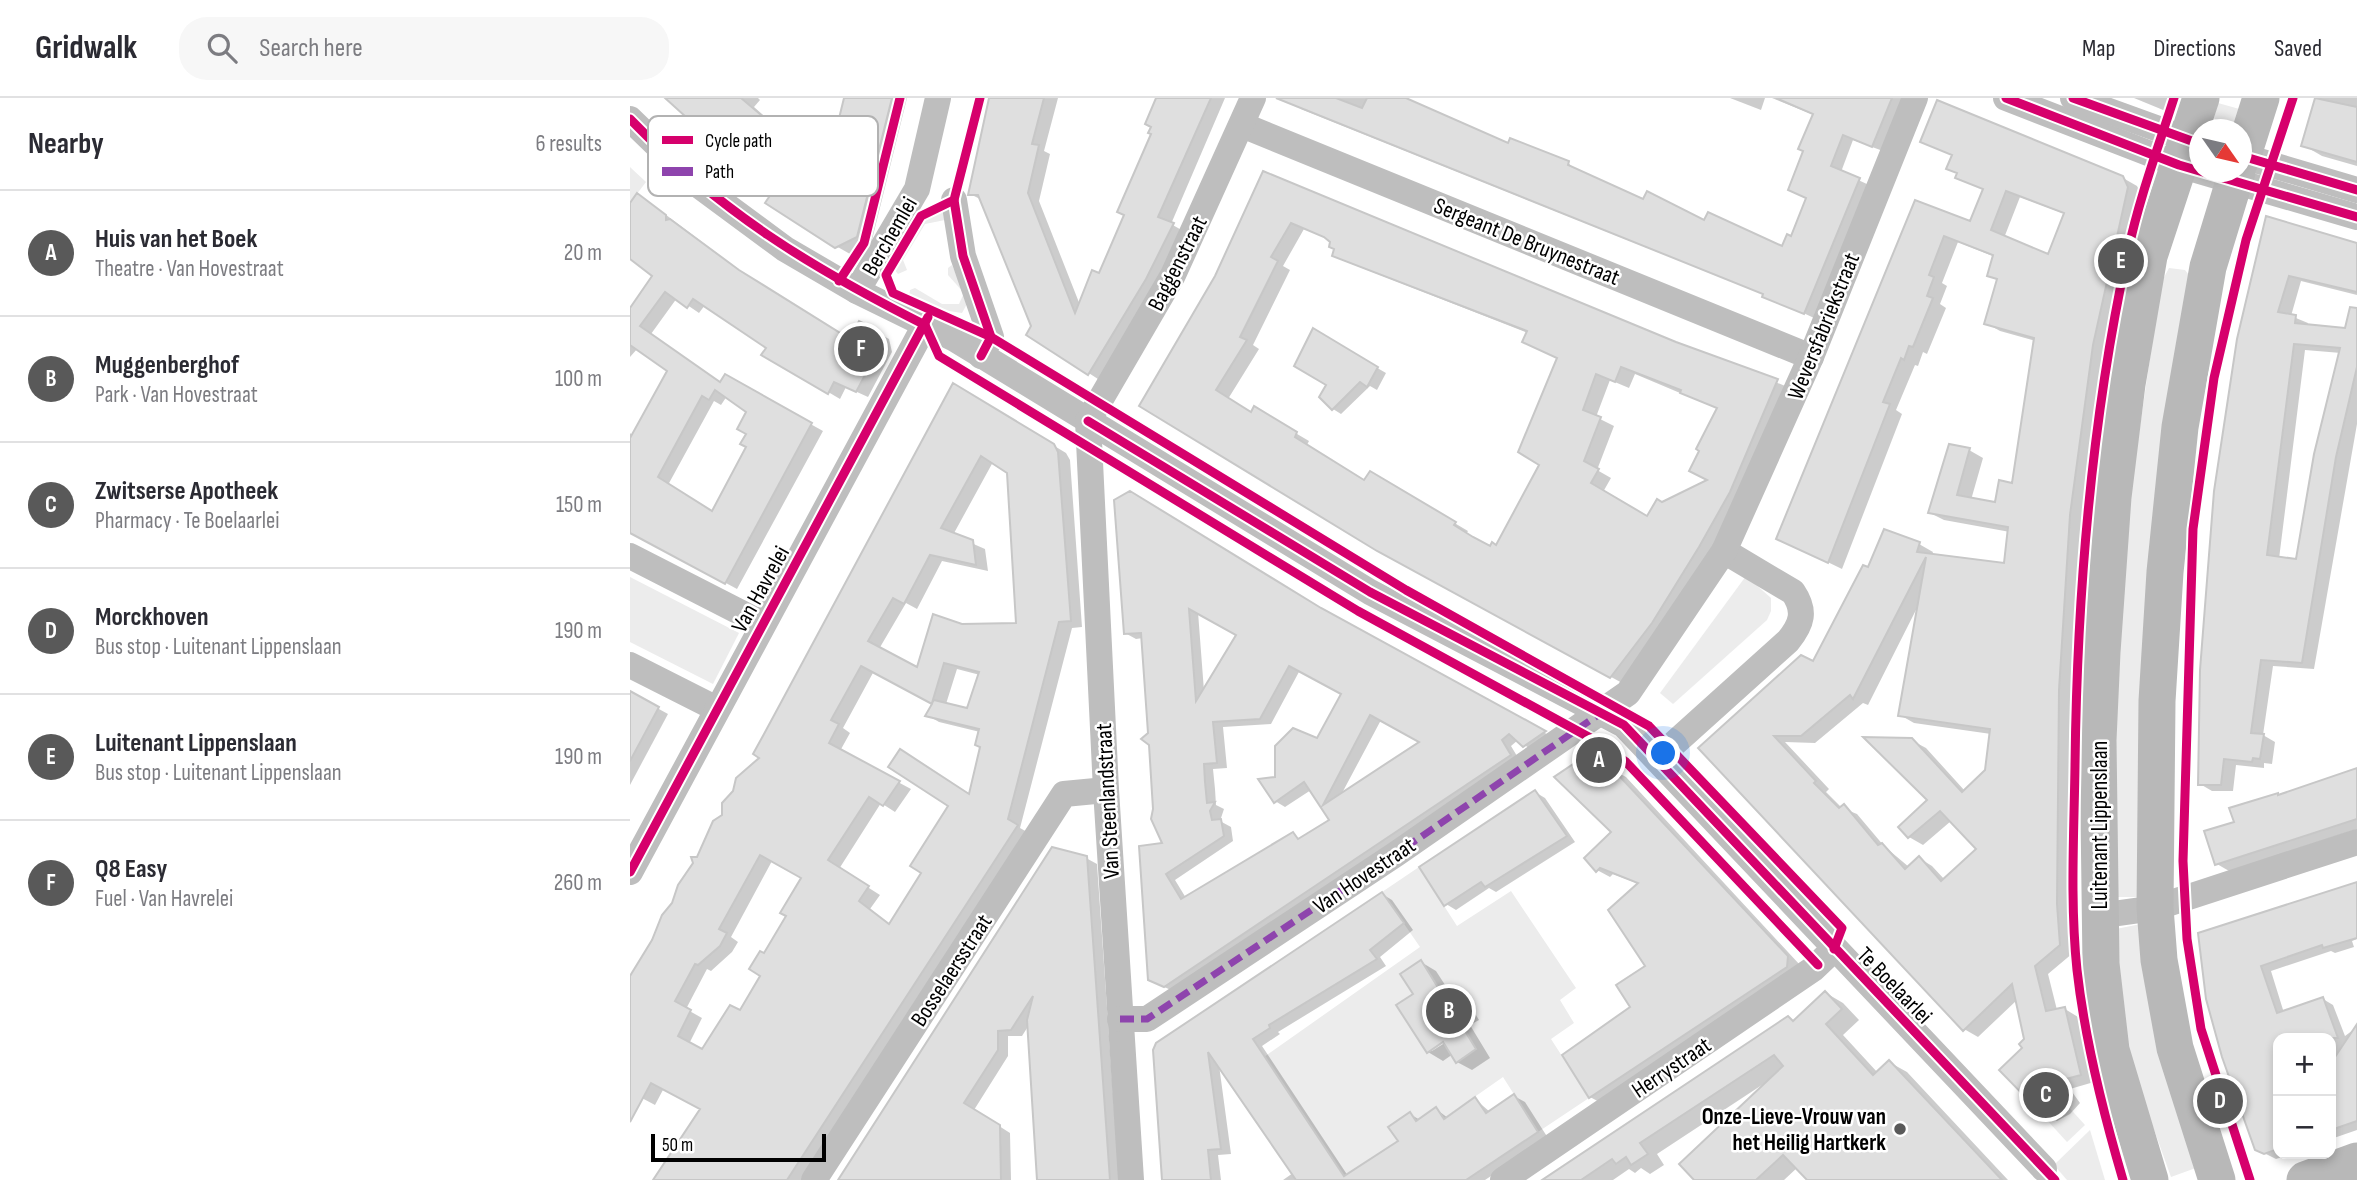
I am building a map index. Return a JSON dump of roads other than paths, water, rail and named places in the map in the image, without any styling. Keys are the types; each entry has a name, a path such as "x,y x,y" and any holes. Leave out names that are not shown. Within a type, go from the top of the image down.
{"main road":[{"name":"Luitenant Lippenslaan","path":"2196,119 2201,98"},
{"path":"2252,125 2261,98"},
{"name":"Luitenant Lippenslaan","path":"2150,1180 2111,1050 2098,916 2098,740 2106,564 2127,384 2149,256 2189,150"},
{"path":"2217,1180 2165,1007 2155,908 2157,701 2165,572 2180,426 2208,267 2234,182"},
{"path":"2149,256 2208,267"},
{"path":"2305,1180 2357,1161"}],"street":[{"name":"Berchemlei","path":"858,291 917,189 938,98"},
{"name":"Baggenstraat","path":"1088,421 1172,275 1253,98"},
{"name":"Weversfabriekstraat","path":"1601,713 1628,693 1724,551 1811,357 1915,98"},
{"path":"2006,98 2189,150"},
{"path":"2073,98 2189,150"},
{"name":"Te Boelaarlei","path":"630,119 648,136"},
{"name":"Sergeant De Bruynestraat","path":"1242,125 1811,357"},
{"path":"2252,168 2357,190"},
{"path":"2252,171 2357,217"},
{"name":"Te Boelaarlei","path":"712,196 741,219 858,291 981,356 1370,592 1624,725 2044,1169"},
{"path":"954,200 963,256 991,337 981,356"},
{"name":"Van Havrelei","path":"630,872 925,325"},
{"name":"Van Steenlandstraat","path":"1088,421 1106,790 1131,1180"},
{"path":"1657,759 1788,641 1801,621 1799,602 1793,592 1724,551"},
{"path":"630,556 763,624"},
{"path":"630,665 717,709"},
{"name":"Van Hovestraat","path":"1120,1019 1147,1018 1396,854 1601,713"},
{"name":"Bosselaersstraat","path":"814,1180 1064,794 1106,790"},
{"path":"2098,916 2155,908 2357,842"},
{"name":"Herrystraat","path":"1503,1180 1813,969 1834,949"}],"place":[{"name":"Luitenant Lippenslaan","path":"2121,261"},
{"name":"Q8 Easy","path":"861,349"},
{"name":"Huis van het Boek","path":"1599,760"},
{"name":"Muggenberghof","path":"1449,1011"},
{"name":"Zwitserse Apotheek","path":"2046,1095"},
{"name":"Morckhoven","path":"2220,1101"},
{"name":"Onze-Lieve-Vrouw van het Heilig Hartkerk","path":"1900,1129"}]}
